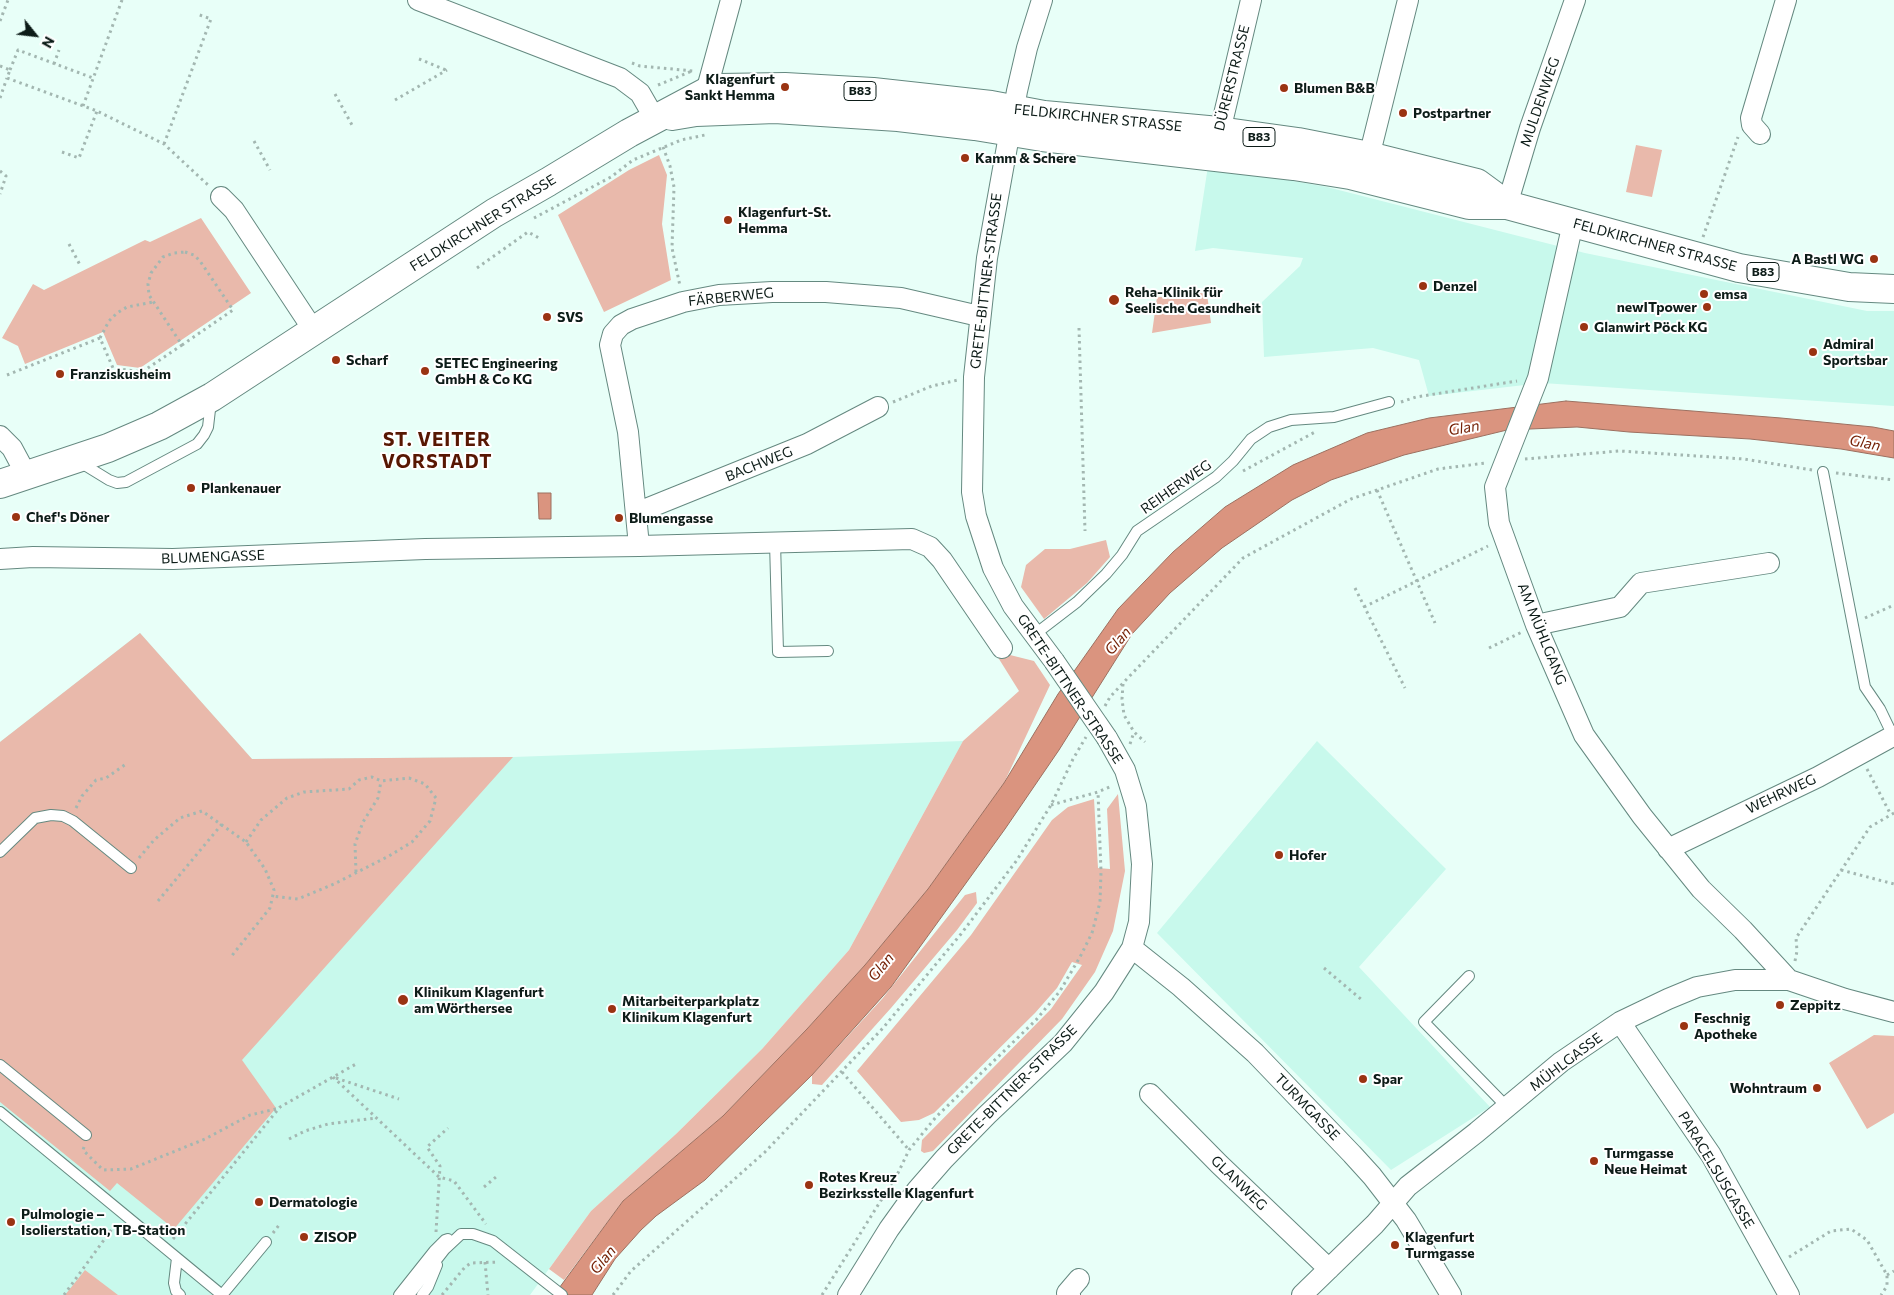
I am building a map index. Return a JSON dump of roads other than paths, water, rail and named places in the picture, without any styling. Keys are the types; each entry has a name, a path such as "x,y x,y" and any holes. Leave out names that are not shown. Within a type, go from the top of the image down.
{"main road":[{"name":"FELDKIRCHNER STRASSE","path":"0,484 108,448 159,426 212,397 487,218 655,118 701,102 898,117 1011,120 1044,115 1217,144 1298,142 1366,167 1477,183 1507,204 1573,224 1739,268 1849,287 1894,290"}],"street":[{"path":"418,0 620,78 640,93 655,118"},
{"path":"701,102 731,0"},
{"name":"GRETE-BITTNER-STRASSE","path":"848,1295 916,1190 944,1158 987,1115 1063,1043 1104,992 1132,948 1139,922 1142,864 1136,806 1125,770 1107,738 1013,606 993,568 976,516 972,483 974,377 979,316 987,258 1011,120 1027,48 1042,0"},
{"name":"DÜRERSTRASSE","path":"1217,144 1251,0"},
{"path":"1366,167 1408,0"},
{"name":"MULDENWEG","path":"1507,204 1530,128 1574,0"},
{"path":"1760,134 1752,125 1751,118 1786,0"},
{"path":"221,197 234,210 314,332"},
{"name":"AM MÜHLGANG","path":"1573,224 1535,385 1495,487 1499,523 1530,628 1584,735 1701,889 1743,930 1789,980"},
{"name":"FÄRBERWEG","path":"639,546 628,432 610,345 613,334 621,326 632,319 683,302 718,295 772,292 826,292 918,301 979,316"},
{"name":"BACHWEG","path":"636,513 807,444 878,407"},
{"path":"0,436 12,448 27,476"},
{"name":"BLUMENGASSE","path":"0,559 33,557 173,559 425,549 912,539 930,548 942,560 1002,648"},
{"path":"1530,628 1620,607 1641,582 1769,563"},
{"name":"WEHRWEG","path":"1668,848 1818,777 1893,736"},
{"name":"TURMGASSE","path":"1132,948 1181,987 1255,1053 1352,1154 1393,1203 1426,1252 1451,1295"},
{"name":"MÜHLGASSE","path":"1302,1295 1375,1224 1408,1186 1561,1062 1620,1022 1668,999 1697,987 1735,980 1789,980 1894,1012"},
{"name":"PARACELSUSGASSE","path":"1620,1022 1710,1155 1789,1295"},
{"name":"GLANWEG","path":"1150,1094 1219,1164 1329,1269"}],"lane":[{"path":"75,459 109,480 117,483 126,482 197,444 208,426 212,397"},
{"name":"REIHERWEG","path":"1034,635 1077,602 1106,574 1122,556 1137,530 1216,477 1233,461 1251,439 1269,428 1291,420 1334,417 1394,403"},
{"path":"1823,472 1865,687 1880,709 1893,736"},
{"path":"775,542 778,652 828,651"},
{"path":"0,852 35,818 50,815 63,816 70,819 131,868"},
{"path":"1469,976 1424,1022 1507,1107"},
{"path":"0,1065 86,1135"},
{"path":"0,1112 222,1295 266,1242"},
{"path":"409,1295 442,1253 461,1234"},
{"path":"399,1295 445,1240 461,1234 473,1234 486,1238 562,1295"},
{"path":"422,1295 428,1287 442,1253"},
{"path":"176,1258 174,1283 176,1291 180,1295"}],"water":[{"name":"Glan","path":"1566,401 1873,427 1894,431 1894,458 1841,449 1750,439 1577,427 1507,430 1404,455 1331,480 1292,500 1222,548 1170,593 1132,634 1059,750 1005,829 891,987 812,1075 705,1180 656,1216 641,1230 615,1259 592,1295 554,1295 623,1201 723,1116 807,1029 865,965 928,889 1004,783 1058,694 1118,609 1173,552 1225,507 1293,465 1367,433 1429,418"},
{"path":"538,493 551,493 551,519 539,519"}],"place":[{"name":"Klagenfurt Sankt Hemma","path":"785,87"},
{"name":"Blumen B&B","path":"1284,88"},
{"name":"Postpartner","path":"1403,113"},
{"name":"Kamm & Schere","path":"965,158"},
{"name":"Klagenfurt-St. Hemma","path":"728,220"},
{"name":"A Bastl WG","path":"1874,259"},
{"name":"Denzel","path":"1423,286"},
{"name":"emsa","path":"1704,294"},
{"name":"Reha-Klinik für Seelische Gesundheit","path":"1114,300"},
{"name":"newITpower","path":"1707,307"},
{"name":"SVS","path":"547,317"},
{"name":"Glanwirt Pöck KG","path":"1584,327"},
{"name":"Admiral Sportsbar","path":"1813,352"},
{"name":"Scharf","path":"336,360"},
{"name":"SETEC Engineering GmbH & Co KG","path":"425,371"},
{"name":"Franziskusheim","path":"60,374"},
{"name":"Plankenauer","path":"191,488"},
{"name":"Chef's Döner","path":"16,517"},
{"name":"Blumengasse","path":"619,518"},
{"name":"Hofer","path":"1279,855"},
{"name":"Klinikum Klagenfurt am Wörthersee","path":"403,1000"},
{"name":"Zeppitz","path":"1780,1005"},
{"name":"Mitarbeiterparkplatz Klinikum Klagenfurt","path":"612,1009"},
{"name":"Feschnig Apotheke","path":"1684,1026"},
{"name":"Spar","path":"1363,1079"},
{"name":"Wohntraum","path":"1817,1088"},
{"name":"Turmgasse Neue Heimat","path":"1594,1161"},
{"name":"Rotes Kreuz Bezirksstelle Klagenfurt","path":"809,1185"},
{"name":"Dermatologie","path":"259,1202"},
{"name":"Pulmologie – Isolierstation, TB-Station","path":"11,1222"},
{"name":"ZISOP","path":"304,1237"},
{"name":"Klagenfurt Turmgasse","path":"1395,1245"}],"district":[{"name":"ST. VEITER VORSTADT","path":"437,451"}]}
